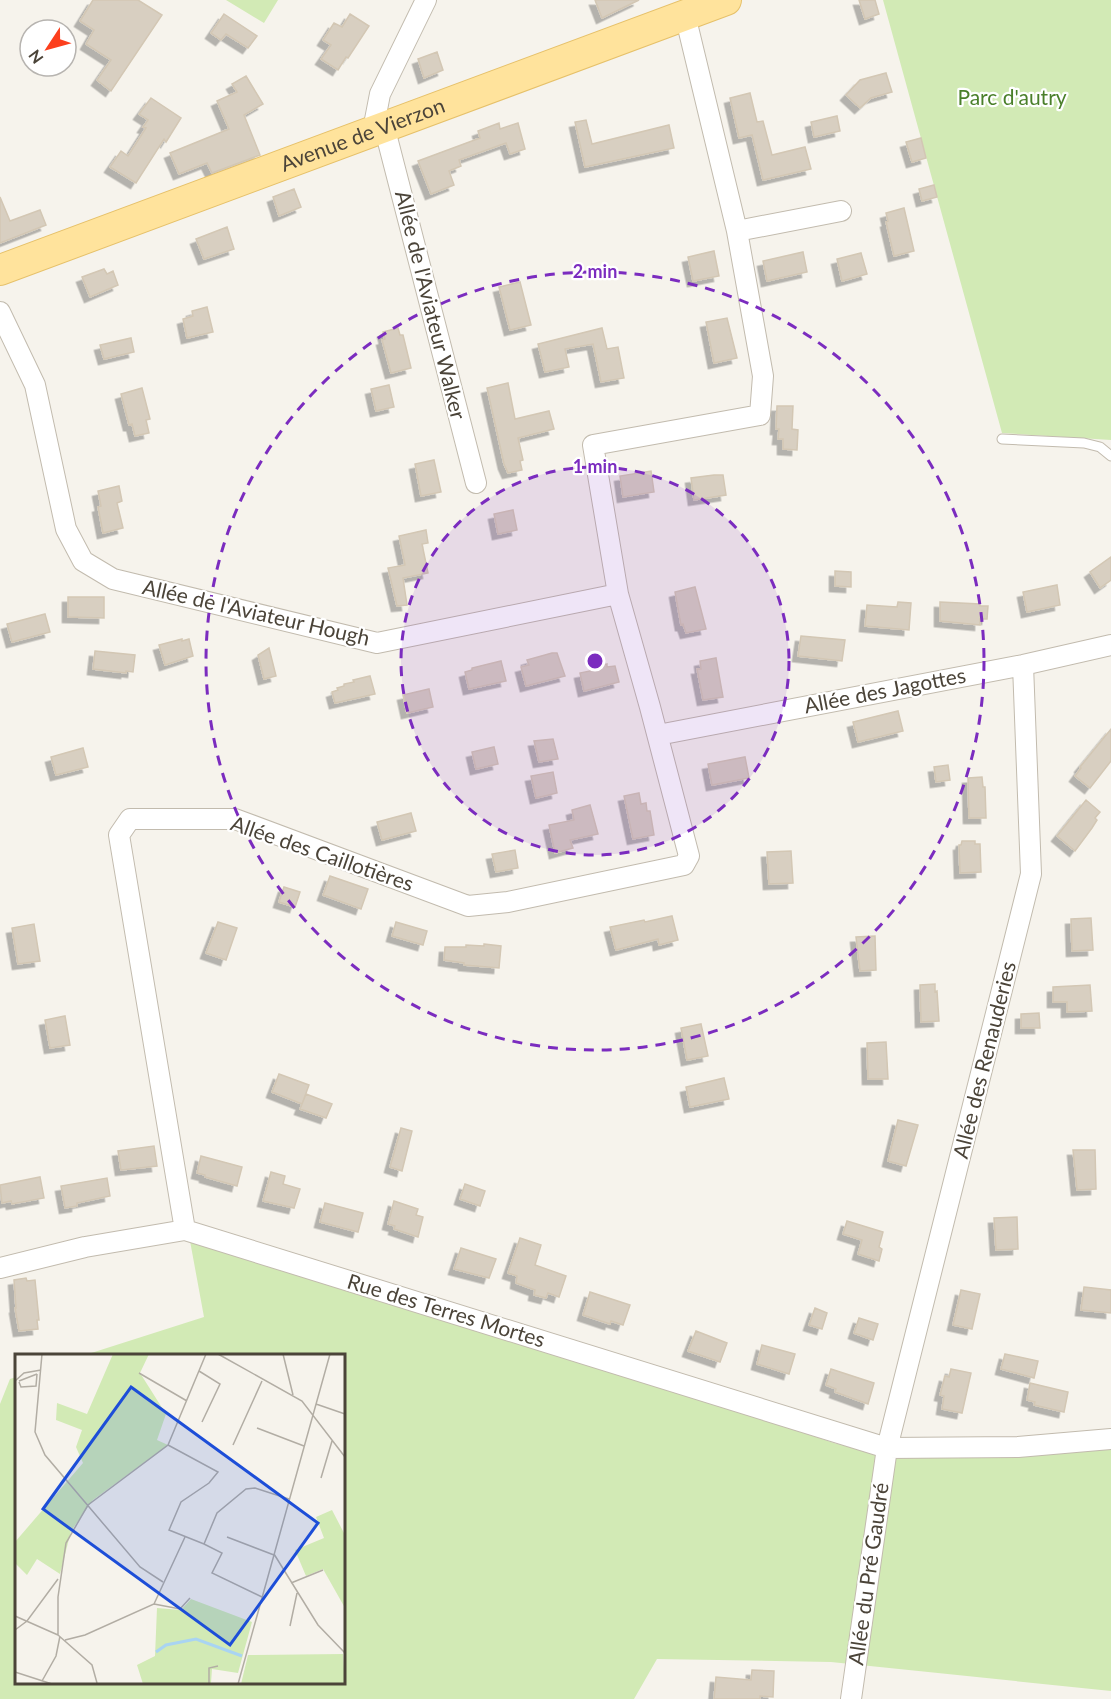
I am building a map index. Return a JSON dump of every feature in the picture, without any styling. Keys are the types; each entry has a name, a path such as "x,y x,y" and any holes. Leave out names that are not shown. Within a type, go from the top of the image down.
{"main road":[{"name":"Avenue de Vierzon","path":"0,270 726,0"}],"street":[{"path":"378,128 380,94 426,0"},
{"path":"658,735 618,594 593,445 760,415 763,376 737,231 685,15"},
{"name":"Allée de l'Aviateur Walker","path":"378,128 476,483"},
{"path":"737,231 841,211"},
{"name":"Allée de l'Aviateur Hough","path":"0,312 35,386 66,529 83,561 113,579 377,643 618,594"},
{"name":"Allée des Jagottes","path":"658,735 1023,665 1111,645"},
{"name":"Allée des Renauderies","path":"887,1449 1031,874 1023,665"},
{"name":"Allée des Caillotières","path":"185,1230 119,835 130,819 235,819 468,906 508,902 684,865 689,856 658,735"},
{"name":"Rue des Terres Mortes","path":"0,1268 85,1247 185,1230 887,1449 1018,1447 1111,1438"},
{"name":"Allée du Pré Gaudré","path":"852,1699 887,1449"}],"lane":[{"path":"1002,439 1084,443 1100,447 1111,456"}],"green space":[{"path":"226,0 278,0 264,23"},
{"name":"Parc d'autry","path":"883,0 1111,0 1111,440 1002,433"},
{"path":"188,1230 321,1271 837,1444 965,1451 1111,1438 1111,1691 831,1662 657,1659 634,1699 0,1699 0,1404 10,1379 15,1377 15,1684 345,1684 345,1354 88,1354 204,1317"}],"building":[{"path":"93,0 138,0 162,15 111,91 97,80 111,60 86,44 94,30 80,21"},
{"path":"595,0 639,0 602,18"},
{"path":"859,0 875,0 879,14 865,19"},
{"path":"224,14 257,36 248,48 226,34 221,40 211,33"},
{"path":"350,14 369,26 338,70 321,59 331,45 323,40 334,23 342,27"},
{"path":"437,52 443,70 424,78 418,59"},
{"path":"886,73 892,92 871,98 860,108 846,95 860,80"},
{"path":"246,76 263,104 244,115 260,155 212,173 207,163 179,174 170,153 229,129 217,101 237,92 232,84"},
{"path":"750,93 757,122 763,121 772,155 805,147 811,169 763,180 752,135 739,138 730,98"},
{"path":"151,98 181,118 166,142 164,139 136,183 110,167 121,151 128,156 146,128 143,127 148,120 139,114"},
{"path":"837,116 840,131 814,137 811,122"},
{"path":"586,120 592,144 669,125 674,148 585,167 575,122"},
{"path":"499,123 500,129 518,123 525,149 510,154 506,143 459,160 461,166 449,171 454,185 431,194 418,161 480,138 478,131"},
{"path":"921,138 926,158 912,162 906,142"},
{"path":"934,185 937,197 922,201 919,189"},
{"path":"294,189 301,207 279,216 273,197"},
{"path":"0,197 10,221 40,210 46,225 0,243"},
{"path":"904,208 914,251 894,256 886,213"},
{"path":"227,227 234,249 204,259 196,239"},
{"path":"714,251 719,276 693,281 688,257"},
{"path":"803,252 807,272 767,281 763,261"},
{"path":"861,253 867,274 842,281 837,259"},
{"path":"104,269 107,274 113,271 118,285 90,297 82,277"},
{"path":"520,282 531,325 510,330 499,287"},
{"path":"207,307 213,332 187,338 183,319 193,316 192,311"},
{"path":"727,318 737,358 714,363 706,322"},
{"path":"398,328 400,335 403,335 411,368 391,373 382,340 385,339 383,332"},
{"path":"602,328 607,349 618,347 624,378 601,382 593,344 565,349 569,367 545,372 538,344"},
{"path":"131,338 134,352 104,359 100,345"},
{"path":"508,383 515,419 549,411 554,429 518,438 523,460 520,461 522,470 508,473 487,388"},
{"path":"389,385 394,407 376,411 371,389"},
{"path":"142,388 150,419 146,420 149,433 135,436 132,424 129,425 121,394"},
{"path":"777,406 793,406 792,429 798,430 797,450 783,449 783,439 778,439"},
{"path":"434,460 441,492 421,496 415,464"},
{"path":"651,471 654,492 623,497 620,476"},
{"path":"723,475 726,495 694,500 691,478"},
{"path":"119,486 122,501 117,503 123,528 103,533 98,507 101,506 98,491"},
{"path":"513,510 517,530 498,534 494,514"},
{"path":"426,530 428,543 422,544 428,573 403,578 407,605 397,606 388,568 405,565 399,536"},
{"path":"1111,557 1111,580 1100,588 1090,572"},
{"path":"835,571 851,572 851,587 835,586"},
{"path":"1057,585 1060,605 1027,612 1023,592"},
{"path":"695,587 706,629 686,633 683,624 681,625 675,592"},
{"path":"68,597 104,597 104,618 68,617"},
{"path":"898,602 911,603 909,630 865,626 867,605 897,607"},
{"path":"940,602 988,606 987,619 980,619 980,625 940,621"},
{"path":"45,614 50,632 12,642 7,624"},
{"path":"801,636 845,640 842,661 798,656"},
{"path":"182,639 182,641 189,639 193,656 165,665 159,645"},
{"path":"269,648 276,676 264,679 258,655"},
{"path":"95,651 135,655 133,672 93,669"},
{"path":"557,653 565,676 526,686 521,667 529,665 527,660"},
{"path":"716,658 723,697 703,700 697,669 701,669 700,661"},
{"path":"501,661 506,681 469,689 465,672"},
{"path":"607,664 607,667 615,666 619,682 584,691 580,673 595,670 595,667"},
{"path":"370,676 375,694 335,703 332,692 338,690 337,688 354,682 353,680"},
{"path":"429,689 433,707 407,713 403,695"},
{"path":"898,711 903,731 858,742 853,722"},
{"path":"1111,729 1111,761 1090,788 1075,776"},
{"path":"553,739 558,759 539,762 534,741"},
{"path":"494,747 498,764 476,769 472,752"},
{"path":"83,748 88,767 56,775 51,757"},
{"path":"745,757 749,778 712,785 708,764"},
{"path":"948,765 950,780 936,782 934,767"},
{"path":"553,772 557,793 536,798 531,776"},
{"path":"982,777 983,787 985,787 986,818 969,818 968,778"},
{"path":"639,793 641,804 646,803 647,811 650,811 654,835 633,839 624,796"},
{"path":"1086,800 1100,812 1092,828 1075,851 1057,836"},
{"path":"590,805 598,834 570,840 573,848 555,853 549,825 574,820 572,810"},
{"path":"411,813 416,831 382,840 377,822"},
{"path":"962,841 975,841 975,844 980,844 981,872 960,873 959,845"},
{"path":"515,850 518,868 496,872 492,854"},
{"path":"791,851 793,883 769,884 767,852"},
{"path":"330,876 368,889 361,909 323,895"},
{"path":"284,887 300,892 295,907 279,902"},
{"path":"672,916 678,940 659,945 658,939 616,950 610,927"},
{"path":"1091,918 1093,950 1072,951 1071,919"},
{"path":"218,922 237,928 226,960 206,953"},
{"path":"396,922 427,931 423,945 392,936"},
{"path":"34,924 40,961 18,964 12,928"},
{"path":"875,936 876,970 860,971 856,937"},
{"path":"484,944 501,946 499,968 464,965 464,963 444,960 445,947 484,946"},
{"path":"935,984 939,1021 921,1022 920,985"},
{"path":"1090,985 1092,1011 1067,1012 1067,1002 1053,1002 1053,987"},
{"path":"1039,1013 1040,1028 1021,1028 1021,1014"},
{"path":"65,1016 70,1045 50,1048 45,1020"},
{"path":"701,1024 708,1056 687,1060 681,1028"},
{"path":"886,1042 888,1079 868,1079 867,1043"},
{"path":"279,1074 309,1085 302,1104 272,1092"},
{"path":"724,1078 729,1099 690,1107 686,1087"},
{"path":"306,1094 332,1104 326,1118 300,1109"},
{"path":"898,1120 918,1125 906,1166 888,1161"},
{"path":"401,1128 412,1131 402,1171 390,1167"},
{"path":"154,1146 157,1166 121,1170 118,1151"},
{"path":"1073,1150 1095,1150 1096,1189 1077,1190"},
{"path":"201,1156 242,1167 237,1186 197,1173"},
{"path":"271,1172 285,1176 283,1184 300,1189 294,1208 263,1201"},
{"path":"40,1177 44,1198 12,1204 11,1201 2,1203 0,1185"},
{"path":"107,1178 110,1196 65,1208 61,1186"},
{"path":"465,1184 485,1191 480,1206 460,1199"},
{"path":"394,1201 418,1209 416,1215 423,1217 418,1237 394,1229 395,1226 388,1224"},
{"path":"325,1203 363,1213 358,1232 320,1222"},
{"path":"1017,1217 1018,1249 996,1250 994,1218"},
{"path":"847,1221 883,1232 879,1247 882,1249 879,1261 858,1254 862,1240 843,1234"},
{"path":"520,1238 541,1245 535,1265 566,1276 559,1297 548,1293 546,1298 534,1295 535,1290 516,1283 517,1276 508,1273"},
{"path":"461,1248 496,1259 489,1278 454,1269"},
{"path":"26,1278 27,1281 35,1280 38,1329 19,1331 14,1280"},
{"path":"1084,1287 1111,1290 1111,1313 1081,1310"},
{"path":"961,1290 980,1294 972,1329 953,1325"},
{"path":"590,1292 630,1305 623,1325 611,1321 610,1324 583,1315"},
{"path":"815,1308 827,1313 822,1329 809,1325"},
{"path":"859,1318 878,1324 873,1340 854,1333"},
{"path":"696,1331 727,1343 720,1362 688,1351"},
{"path":"762,1345 795,1354 789,1374 757,1364"},
{"path":"1005,1354 1038,1361 1034,1378 1001,1369"},
{"path":"831,1369 874,1383 868,1404 835,1392 836,1389 826,1385"},
{"path":"951,1369 971,1373 962,1413 942,1409 944,1396 940,1395 945,1376 949,1377"},
{"path":"1030,1383 1068,1392 1064,1412 1034,1405 1035,1402 1027,1400"},
{"path":"752,1670 774,1671 773,1697 714,1699 716,1677 751,1680"}]}
